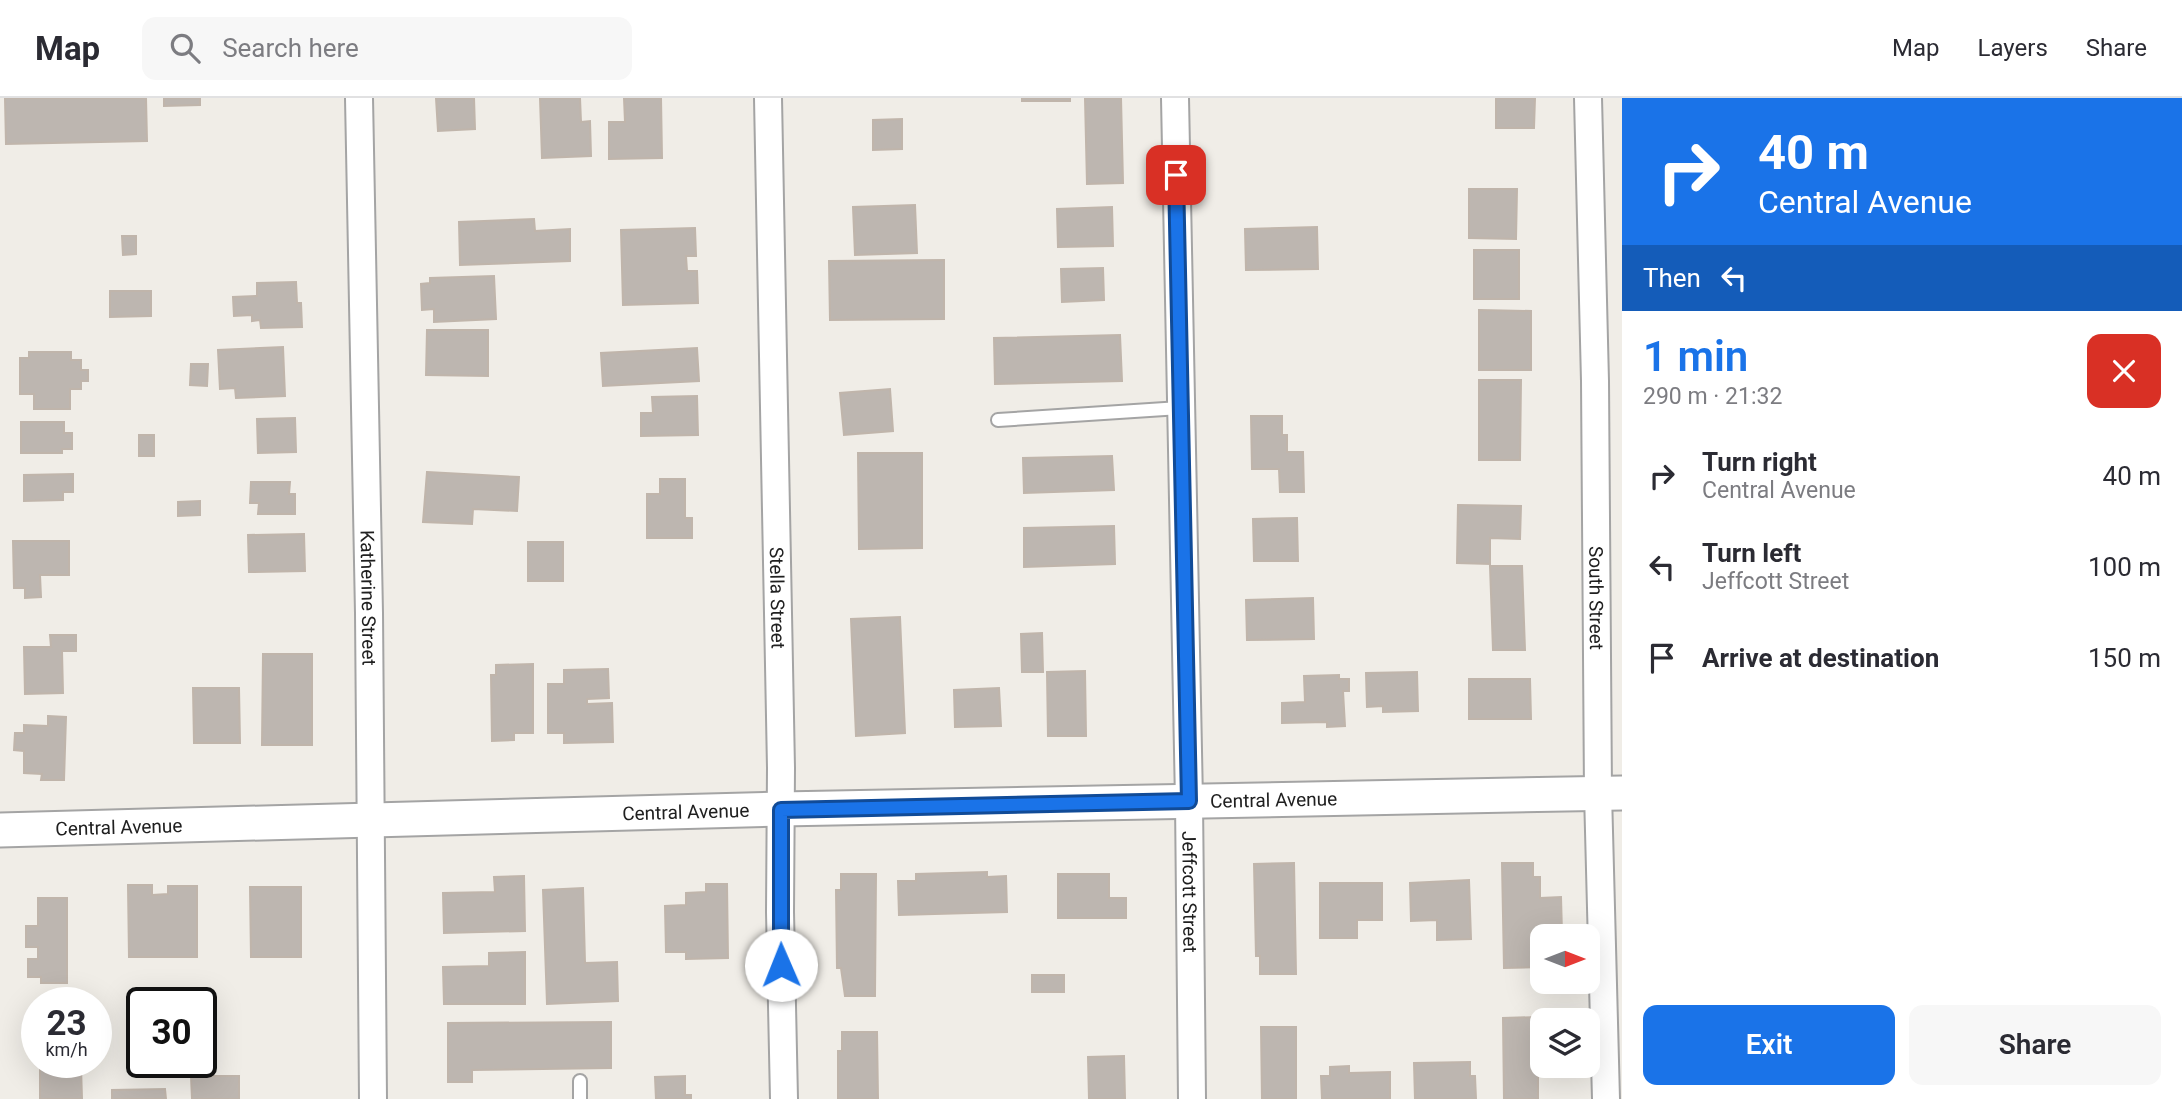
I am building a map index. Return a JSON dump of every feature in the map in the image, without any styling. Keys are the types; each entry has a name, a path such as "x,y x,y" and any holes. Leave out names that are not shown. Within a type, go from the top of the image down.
{"street":[{"name":"Katherine Street","path":"359,98 369,599 373,1099"},
{"name":"Stella Street","path":"768,98 784,1099"},
{"name":"Jeffcott Street","path":"1174,98 1189,801 1192,1099"},
{"name":"South Street","path":"1588,98 1610,793 1606,1099"},
{"name":"Central Avenue","path":"0,830 1610,793"}],"lane":[{"path":"998,420 1180,408"},
{"path":"580,1081 580,1099"}],"building":[{"path":"5,98 146,98 147,141 6,144"},
{"path":"164,98 200,98 200,105 164,106"},
{"path":"436,98 474,98 475,129 438,131"},
{"path":"540,98 580,98 581,122 590,121 591,156 542,158"},
{"path":"624,98 661,98 662,158 609,159 609,122 625,122"},
{"path":"1022,98 1070,98 1070,101 1022,101"},
{"path":"1085,98 1121,98 1123,183 1087,184"},
{"path":"1496,98 1535,98 1534,128 1496,128"},
{"path":"902,119 902,149 873,150 873,120"},
{"path":"1469,189 1517,189 1516,239 1469,238"},
{"path":"915,205 917,253 855,255 853,207"},
{"path":"1112,207 1113,246 1058,247 1057,209"},
{"path":"534,219 535,231 570,229 570,261 460,265 459,222"},
{"path":"1317,227 1318,269 1246,270 1245,229"},
{"path":"695,228 696,256 686,256 687,271 697,271 698,303 623,305 621,230"},
{"path":"122,236 136,236 136,254 123,255"},
{"path":"1474,250 1519,250 1519,299 1474,299"},
{"path":"944,260 944,319 830,320 829,261"},
{"path":"1103,268 1104,300 1062,302 1061,269"},
{"path":"494,276 496,319 434,322 434,309 422,310 421,284 430,283 430,278"},
{"path":"296,282 297,303 301,303 302,327 261,328 260,320 252,321 252,315 234,316 233,297 257,296 257,283"},
{"path":"110,291 151,291 151,316 110,317"},
{"path":"1479,310 1531,311 1531,370 1479,370"},
{"path":"427,330 488,330 488,376 426,375"},
{"path":"1120,335 1122,381 995,384 994,338"},
{"path":"283,347 285,396 236,398 235,388 220,389 218,350"},
{"path":"697,348 699,381 603,386 601,353"},
{"path":"29,352 71,352 71,360 81,360 81,370 88,370 88,381 81,381 81,389 70,389 70,409 34,409 34,394 20,394 20,358 29,358"},
{"path":"191,364 208,364 207,386 190,385"},
{"path":"1479,380 1521,380 1520,460 1479,460"},
{"path":"890,389 893,431 844,435 840,393"},
{"path":"697,396 698,435 641,436 641,413 653,413 652,397"},
{"path":"1251,416 1282,416 1282,435 1287,435 1287,452 1303,452 1304,492 1280,492 1279,469 1252,469"},
{"path":"295,418 296,452 258,453 257,419"},
{"path":"21,422 64,422 64,433 72,433 72,449 62,449 62,453 21,453"},
{"path":"139,435 154,435 154,456 139,456"},
{"path":"858,453 922,453 922,548 859,549"},
{"path":"1112,456 1114,490 1024,493 1023,458"},
{"path":"427,472 519,477 517,511 473,509 472,524 423,522"},
{"path":"73,474 73,492 63,492 63,500 24,501 24,475"},
{"path":"660,479 685,479 685,518 692,518 692,538 647,538 647,494 660,494"},
{"path":"251,482 290,482 289,494 295,494 295,514 258,514 259,503 250,503"},
{"path":"200,501 200,515 178,516 178,502"},
{"path":"1458,505 1521,506 1520,539 1490,538 1490,564 1457,563"},
{"path":"1297,518 1298,561 1254,561 1253,519"},
{"path":"1114,526 1115,564 1024,567 1024,528"},
{"path":"304,534 305,571 249,572 248,535"},
{"path":"13,541 69,541 69,575 40,575 41,597 25,598 25,588 14,588"},
{"path":"528,542 563,542 563,581 528,581"},
{"path":"1490,566 1522,566 1525,650 1493,650"},
{"path":"1313,598 1314,639 1247,640 1246,600"},
{"path":"900,617 905,733 856,736 851,619"},
{"path":"1042,633 1043,672 1022,672 1021,634"},
{"path":"50,635 76,635 76,651 62,651 63,693 25,694 24,647 51,647"},
{"path":"263,654 312,654 312,745 262,745"},
{"path":"533,664 533,733 514,733 514,740 492,741 491,675 496,675 496,665"},
{"path":"608,669 609,698 587,699 587,704 612,703 613,742 564,743 564,733 548,733 548,684 564,684 564,670"},
{"path":"1085,671 1086,736 1048,736 1047,672"},
{"path":"1417,672 1418,711 1383,712 1383,706 1367,707 1366,673"},
{"path":"1339,675 1339,679 1349,679 1349,691 1343,691 1345,726 1327,727 1327,722 1282,723 1282,703 1305,702 1304,676"},
{"path":"1469,679 1530,679 1531,719 1469,719"},
{"path":"193,688 239,688 240,743 194,743"},
{"path":"999,688 1001,726 955,727 954,690"},
{"path":"48,716 66,717 64,780 41,780 42,774 24,773 24,751 14,750 15,733 24,733 24,725 48,726"},
{"path":"1294,863 1296,974 1260,974 1260,956 1256,956 1254,864"},
{"path":"1502,863 1533,863 1533,877 1540,877 1540,898 1561,897 1562,924 1530,924 1530,967 1504,968"},
{"path":"987,872 987,877 1006,876 1007,912 899,915 898,881 916,881 916,874"},
{"path":"841,874 876,874 875,996 845,996 841,968 837,968 836,890 841,890"},
{"path":"1058,874 1109,874 1109,898 1126,898 1126,918 1058,918"},
{"path":"524,876 525,931 444,933 443,893 495,892 494,877"},
{"path":"1469,880 1471,939 1437,940 1437,920 1411,921 1410,883"},
{"path":"1320,883 1382,883 1382,920 1357,920 1357,938 1320,938"},
{"path":"706,884 727,884 728,958 686,959 686,952 666,952 665,906 686,905 686,893 706,892"},
{"path":"128,885 152,885 152,895 168,894 168,886 197,886 197,957 129,957"},
{"path":"250,887 301,887 301,957 251,957"},
{"path":"583,888 585,963 617,962 618,1001 547,1004 543,890"},
{"path":"38,898 67,898 67,983 41,983 41,977 28,977 28,959 38,959 38,947 26,947 26,926 38,926"},
{"path":"525,952 525,1004 444,1004 443,967 489,966 489,953"},
{"path":"1032,975 1064,975 1064,992 1032,992"},
{"path":"1530,1017 1530,1078 1538,1078 1538,1099 1504,1099 1503,1018"},
{"path":"611,1022 611,1068 472,1070 472,1082 448,1082 448,1023"},
{"path":"1261,1027 1296,1027 1296,1099 1262,1099"},
{"path":"842,1032 877,1032 878,1099 838,1099 838,1051 842,1051"},
{"path":"1124,1056 1125,1099 1089,1099 1088,1057"},
{"path":"1470,1062 1470,1076 1475,1076 1476,1099 1415,1099 1414,1063"},
{"path":"1349,1066 1349,1073 1390,1072 1390,1099 1322,1099 1321,1076 1330,1076 1330,1067"},
{"path":"239,1076 239,1099 192,1099 191,1078"},
{"path":"685,1076 685,1095 691,1095 691,1099 656,1099 655,1077"},
{"path":"40,1078 81,1078 82,1099 40,1099"},
{"path":"165,1089 166,1099 112,1099 112,1090"}],"route":[{"path":"781,965 781,810 1189,801 1176,175"}]}
